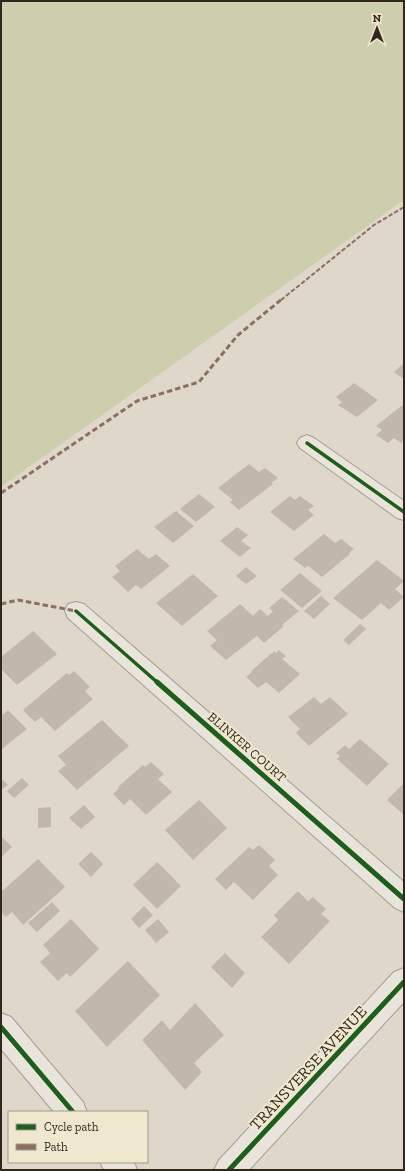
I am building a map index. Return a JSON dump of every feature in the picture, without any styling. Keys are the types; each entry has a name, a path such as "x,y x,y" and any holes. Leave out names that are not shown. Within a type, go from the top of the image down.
{"street":[{"path":"307,443 404,512"},
{"name":"BLINKER COURT","path":"76,611 217,733 404,899"},
{"name":"TRANSVERSE AVENUE","path":"229,1170 404,982"},
{"path":"1,1027 72,1111"}],"green space":[{"path":"1,1 404,1 404,200 1,487"}],"building":[{"path":"404,363 404,379 394,372"},
{"path":"354,383 378,400 357,417 338,405 342,402 336,397"},
{"path":"404,404 404,440 401,443 394,438 388,443 376,435 382,430 376,426"},
{"path":"249,464 259,472 265,468 278,478 271,483 273,484 239,510 230,502 233,500 218,488"},
{"path":"199,494 215,507 196,522 180,509"},
{"path":"290,496 295,500 300,496 314,506 308,510 314,515 294,531 270,512"},
{"path":"176,511 194,526 173,543 154,527"},
{"path":"237,527 248,535 241,541 251,548 240,557 220,541"},
{"path":"324,534 335,543 341,539 354,549 322,577 308,566 305,568 293,559"},
{"path":"137,549 149,559 156,554 170,566 141,589 136,585 128,592 112,577 120,571 115,566"},
{"path":"377,560 404,581 395,589 404,597 389,610 381,603 362,620 333,598"},
{"path":"246,567 257,576 246,584 236,576"},
{"path":"300,573 322,591 302,608 280,590"},
{"path":"193,574 218,596 182,626 156,603"},
{"path":"321,596 330,604 314,619 304,611"},
{"path":"282,597 299,611 264,643 257,636 226,660 210,646 217,640 207,631 240,604 253,616 260,609 268,616 273,611 269,608"},
{"path":"360,624 366,629 349,645 343,640"},
{"path":"33,631 57,654 17,685 1,669 1,657"},
{"path":"279,650 286,656 282,659 300,674 279,693 266,682 258,688 246,677 274,651 276,653"},
{"path":"74,671 90,687 85,691 93,699 55,731 41,717 35,722 23,710 67,673 69,675"},
{"path":"314,697 321,704 330,697 348,714 309,746 296,733 300,729 288,717"},
{"path":"8,710 27,729 2,749 1,716"},
{"path":"102,720 129,746 77,790 58,771 66,765 58,756"},
{"path":"360,739 389,764 367,786 337,759 340,756 336,753 345,745 349,749"},
{"path":"151,762 164,774 158,779 172,792 146,815 130,799 124,805 113,794 119,788 118,787 143,765 145,767"},
{"path":"1,778 8,785 1,790"},
{"path":"22,778 29,785 14,798 7,791"},
{"path":"404,783 404,815 387,800"},
{"path":"199,800 227,828 193,860 165,830"},
{"path":"84,805 95,817 81,829 69,818"},
{"path":"51,807 51,827 38,828 38,808"},
{"path":"1,836 12,847 1,857"},
{"path":"259,845 275,860 269,866 278,875 253,900 234,882 226,890 215,879 249,847 253,850"},
{"path":"91,852 103,864 91,877 78,864"},
{"path":"38,859 65,887 23,925 12,912 6,917 1,912 1,892"},
{"path":"157,862 181,886 157,909 133,885"},
{"path":"298,891 308,901 313,897 326,909 321,914 330,921 289,964 261,937 278,920 274,915"},
{"path":"52,902 60,911 37,932 28,923"},
{"path":"144,906 153,915 139,928 131,919"},
{"path":"71,919 99,949 70,977 67,973 58,981 40,962 50,953 43,945"},
{"path":"158,919 169,932 156,943 145,930"},
{"path":"225,953 245,973 232,988 211,967"},
{"path":"128,961 160,995 107,1047 75,1011"},
{"path":"195,1003 224,1035 194,1063 202,1072 185,1090 142,1040 162,1020 170,1030"}],"marked path":[{"path":"1,493 137,401 199,382 238,335 374,225 404,207"},
{"path":"1,604 18,600 76,611"}],"cycle path":[{"path":"307,443 404,512"},
{"path":"76,611 404,899"},
{"path":"229,1170 404,982"},
{"path":"1,1027 72,1111"}]}
